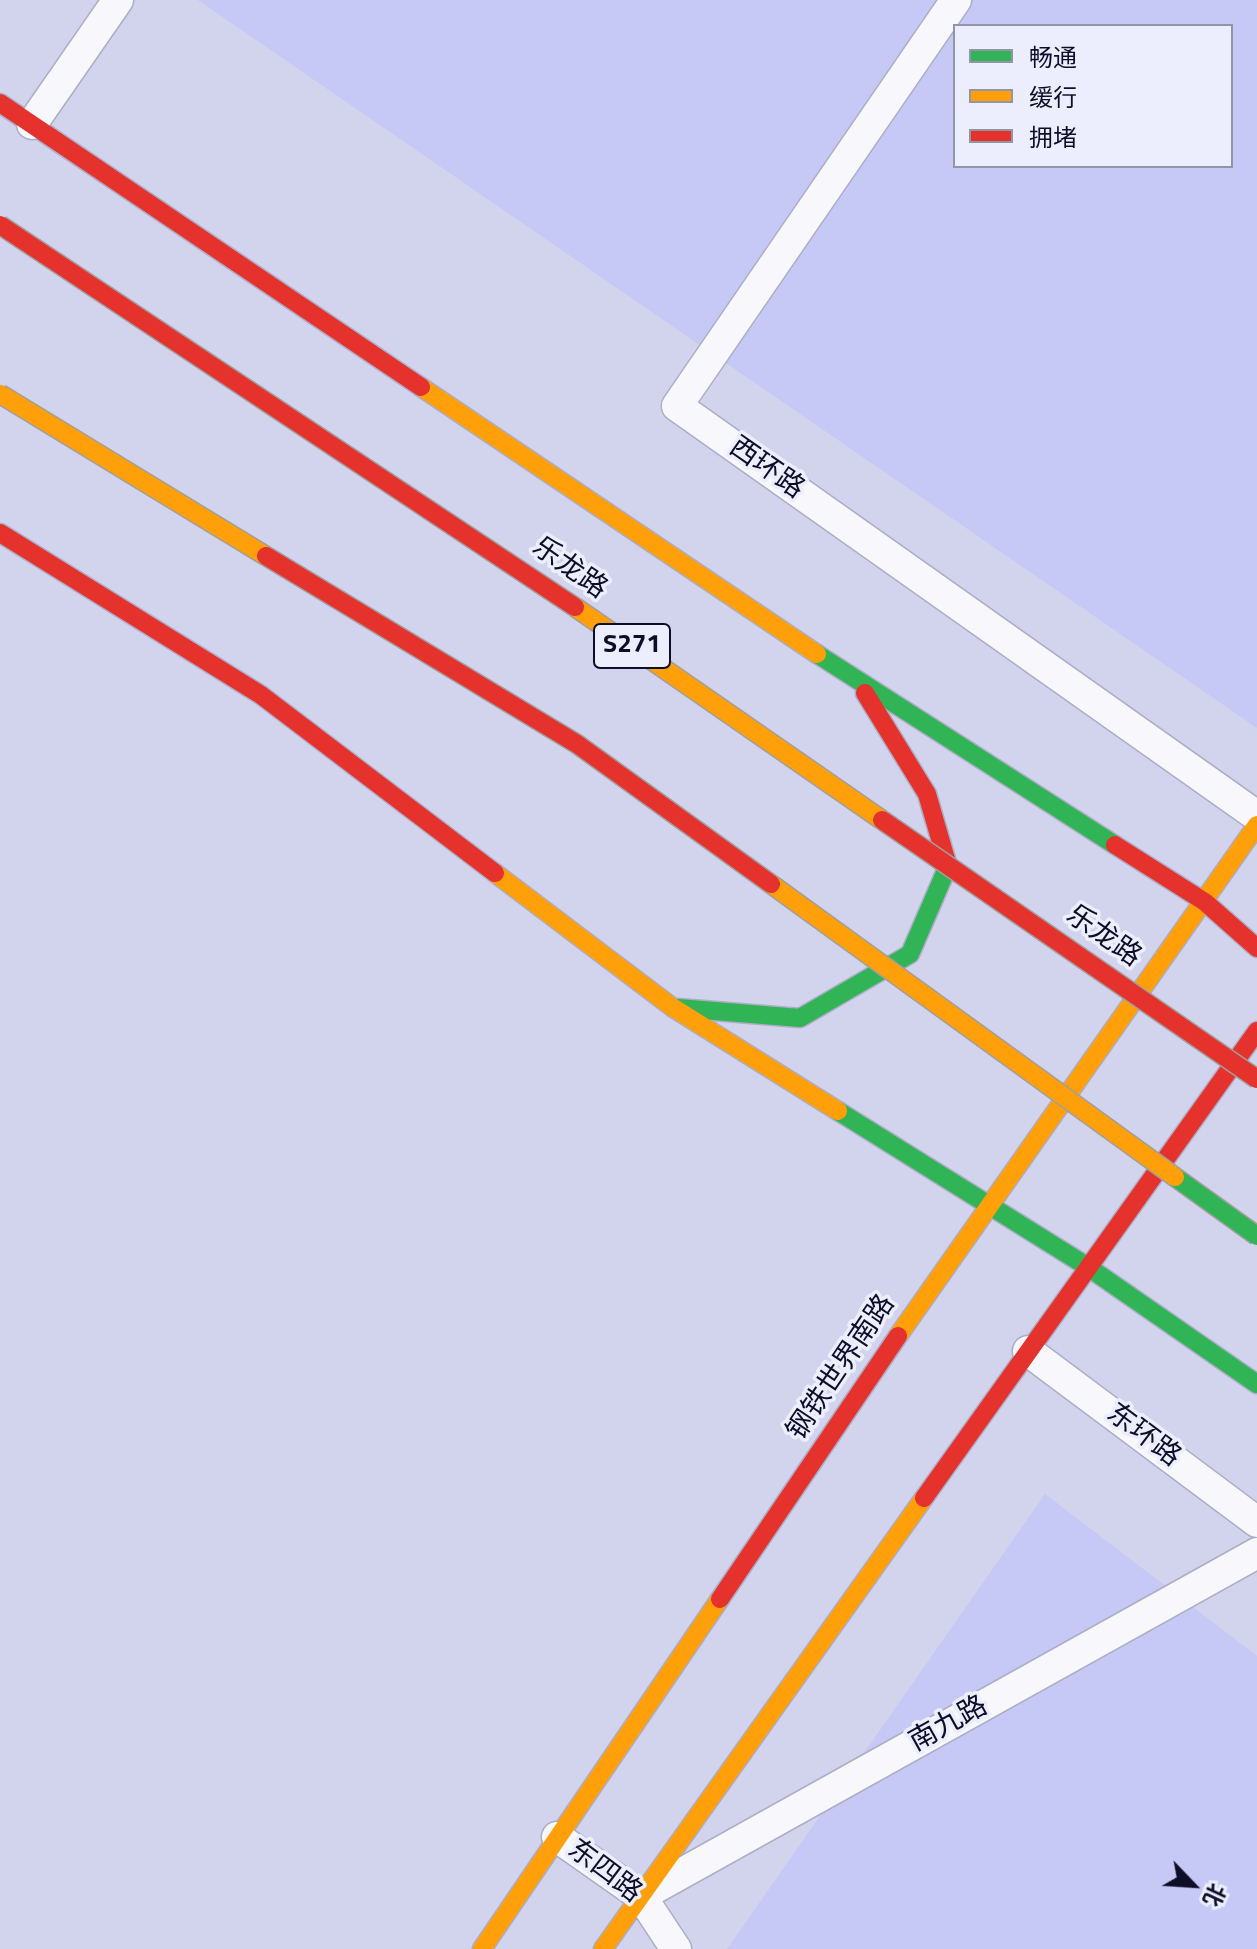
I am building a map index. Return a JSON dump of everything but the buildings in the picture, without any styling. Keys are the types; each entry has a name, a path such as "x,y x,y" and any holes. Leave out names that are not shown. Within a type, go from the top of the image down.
{"main road":[{"path":"0,103 860,683 1205,902 1257,948"},
{"name":"乐龙路","path":"0,225 479,541 1257,1079"},
{"path":"0,394 577,744 1257,1236"},
{"path":"0,533 261,695 672,1007 1088,1267 1257,1384"},
{"path":"672,1007 800,1018 910,954 948,866 927,794 860,683"},
{"name":"钢铁世界南路","path":"482,1949 987,1204 1257,825"},
{"path":"603,1949 1257,1031"}],"lane":[{"path":"32,124 118,0"},
{"name":"西环路","path":"956,0 677,406 1257,816"},
{"name":"东环路","path":"1028,1351 1257,1522"},
{"name":"南九路","path":"641,1896 1257,1553"},
{"name":"东四路","path":"557,1837 641,1896 676,1949"}],"shaded area":[{"path":"198,0 1257,0 1257,728"},
{"path":"1045,1494 1257,1656 1257,1949 727,1949"}],"traffic: fast":[{"path":"817,654 1115,845"},
{"path":"678,1008 800,1018 910,954 948,866"},
{"path":"838,1111 1088,1267 1257,1384"},
{"path":"1175,1177 1257,1236"}],"traffic: slow":[{"path":"421,387 817,654"},
{"path":"0,394 266,556"},
{"path":"575,607 882,820"},
{"path":"898,1336 1257,825"},
{"path":"495,873 672,1007 838,1111"},
{"path":"771,884 1175,1177"},
{"path":"603,1949 924,1498"},
{"path":"482,1949 720,1599"}],"traffic: jam":[{"path":"0,103 421,387"},
{"path":"0,225 575,607"},
{"path":"0,533 261,695 495,873"},
{"path":"266,556 577,744 771,884"},
{"path":"865,693 927,794 948,866"},
{"path":"882,820 1257,1079"},
{"path":"1115,845 1205,902 1257,948"},
{"path":"924,1498 1257,1031"},
{"path":"720,1599 898,1336"}]}
